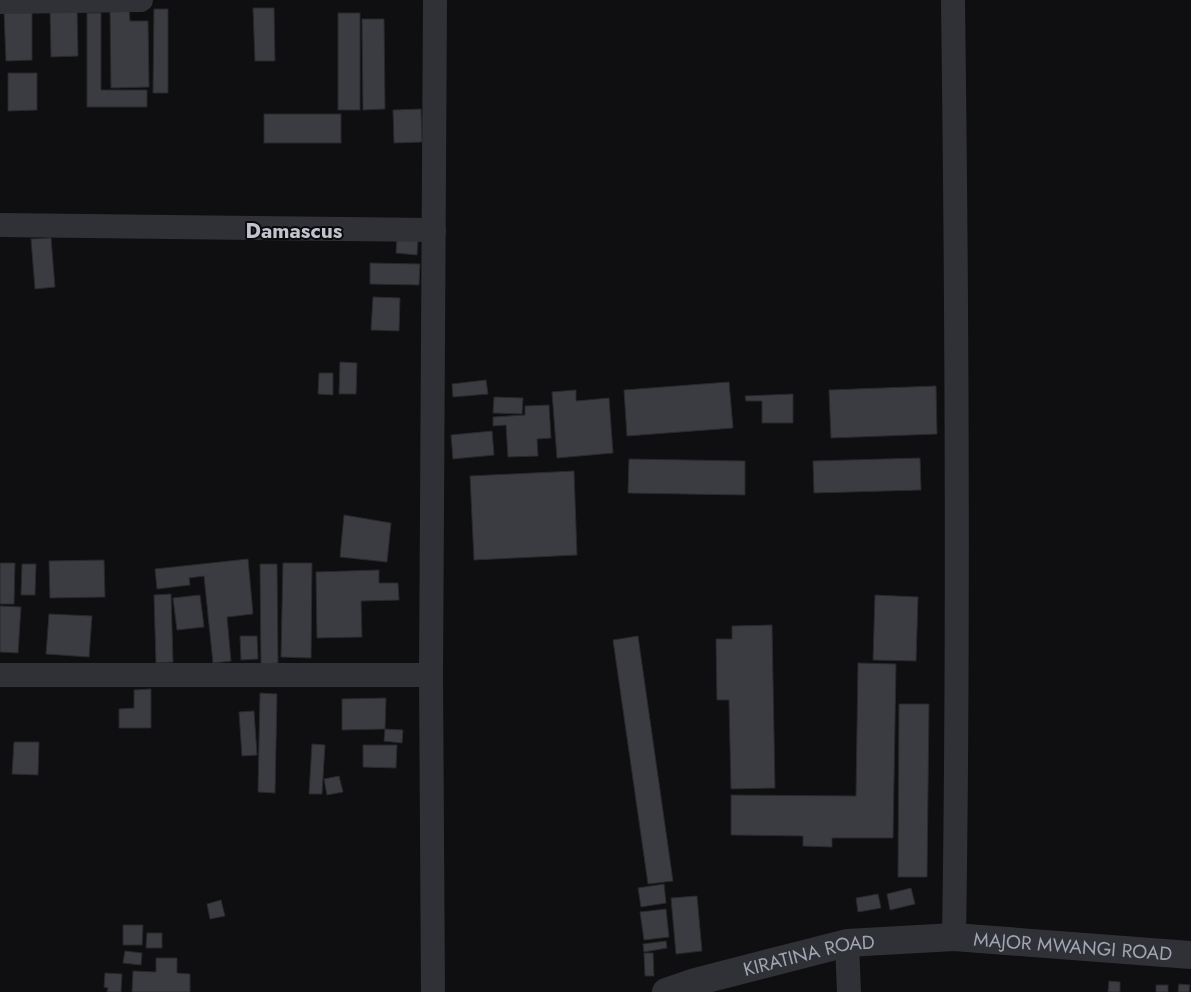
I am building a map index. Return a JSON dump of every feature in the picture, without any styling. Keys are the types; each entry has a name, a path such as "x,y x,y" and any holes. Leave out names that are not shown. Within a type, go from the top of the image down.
{"street":[{"path":"0,2 141,0"},
{"path":"433,992 431,675 435,0"},
{"path":"952,0 958,436 958,679 954,937"},
{"path":"0,225 434,230"},
{"path":"0,674 431,675"},
{"name":"KIRATINA ROAD","path":"666,992 704,980 847,943 954,937"},
{"name":"MAJOR MWANGI ROAD","path":"954,937 1191,955"},
{"path":"847,943 849,992"}],"building":[{"path":"50,8 77,8 78,56 51,57"},
{"path":"253,8 274,8 275,61 255,61"},
{"path":"129,9 130,21 148,21 149,87 111,88 110,10"},
{"path":"154,9 168,9 168,93 153,93"},
{"path":"32,10 32,60 6,61 4,11"},
{"path":"87,13 101,13 101,90 147,90 147,107 87,107"},
{"path":"338,13 360,13 360,110 338,110"},
{"path":"362,19 384,19 385,109 363,110"},
{"path":"8,73 37,73 37,110 8,111"},
{"path":"421,109 422,142 394,143 393,110"},
{"path":"264,114 341,114 341,143 264,143"},
{"path":"51,238 55,287 35,289 31,239"},
{"path":"397,238 418,240 417,255 396,253"},
{"path":"370,263 420,264 419,285 370,284"},
{"path":"373,297 400,298 399,331 371,330"},
{"path":"340,362 357,363 356,394 339,394"},
{"path":"319,373 333,373 333,395 318,394"},
{"path":"486,380 488,394 453,397 452,384"},
{"path":"729,382 733,428 627,436 624,390"},
{"path":"936,386 937,434 831,438 829,390"},
{"path":"576,390 576,401 609,398 613,453 557,458 552,392"},
{"path":"793,394 793,423 762,423 762,401 746,401 745,396"},
{"path":"494,397 523,398 522,414 493,413"},
{"path":"549,405 551,438 537,439 538,456 508,457 506,425 493,426 493,417 525,415 525,406"},
{"path":"492,431 494,455 453,459 451,435"},
{"path":"920,458 921,490 814,493 813,461"},
{"path":"629,459 745,461 745,495 628,493"},
{"path":"574,471 577,555 474,560 470,476"},
{"path":"344,515 391,523 387,562 340,557"},
{"path":"248,559 253,614 227,617 231,661 213,663 204,576 189,578 190,585 157,589 155,569"},
{"path":"104,560 105,597 50,598 49,561"},
{"path":"0,563 15,563 14,604 0,604"},
{"path":"283,563 312,563 311,658 281,657"},
{"path":"22,564 36,564 35,595 21,595"},
{"path":"260,564 277,564 278,663 261,664"},
{"path":"379,570 379,583 398,583 399,600 361,601 362,637 317,638 316,572"},
{"path":"171,594 173,662 156,663 154,595"},
{"path":"200,595 204,627 177,630 173,598"},
{"path":"875,595 918,597 916,661 873,660"},
{"path":"0,606 21,607 18,653 0,652"},
{"path":"49,614 92,616 89,657 46,654"},
{"path":"772,625 775,788 731,789 729,700 717,700 716,639 732,639 732,626"},
{"path":"240,636 257,636 258,659 241,660"},
{"path":"638,636 673,881 648,884 613,640"},
{"path":"858,663 896,664 893,838 832,838 832,847 803,846 803,836 731,835 731,795 856,796"},
{"path":"151,689 151,728 119,728 119,709 134,708 134,690"},
{"path":"260,693 277,694 275,793 258,792"},
{"path":"386,698 385,729 342,730 342,699"},
{"path":"899,704 929,704 927,877 898,877"},
{"path":"254,711 257,755 242,756 239,712"},
{"path":"385,729 403,730 402,743 384,741"},
{"path":"14,742 39,742 38,775 12,774"},
{"path":"312,744 325,745 322,794 309,794"},
{"path":"363,745 397,745 396,768 363,767"},
{"path":"339,776 343,792 327,795 324,779"},
{"path":"664,884 666,903 641,907 638,888"},
{"path":"911,888 915,904 890,910 887,894"},
{"path":"878,894 881,908 858,912 856,898"},
{"path":"697,896 702,951 676,954 671,898"},
{"path":"221,900 225,916 210,919 207,904"},
{"path":"666,909 669,937 644,940 640,912"},
{"path":"123,925 143,925 142,945 123,945"},
{"path":"147,933 162,933 162,948 146,948"},
{"path":"666,941 667,948 644,952 643,944"},
{"path":"125,951 142,953 141,965 123,963"},
{"path":"644,953 653,953 654,976 645,976"},
{"path":"156,958 177,958 177,973 190,974 190,992 132,992 133,971 156,972"},
{"path":"105,973 122,974 121,992 107,992 108,988 104,987"},
{"path":"1109,981 1120,982 1120,992 1108,992"},
{"path":"1179,984 1190,985 1189,992 1178,992"},
{"path":"1156,985 1168,985 1168,992 1156,992"}],"district":[{"name":"Damascus","path":"294,231"}]}
